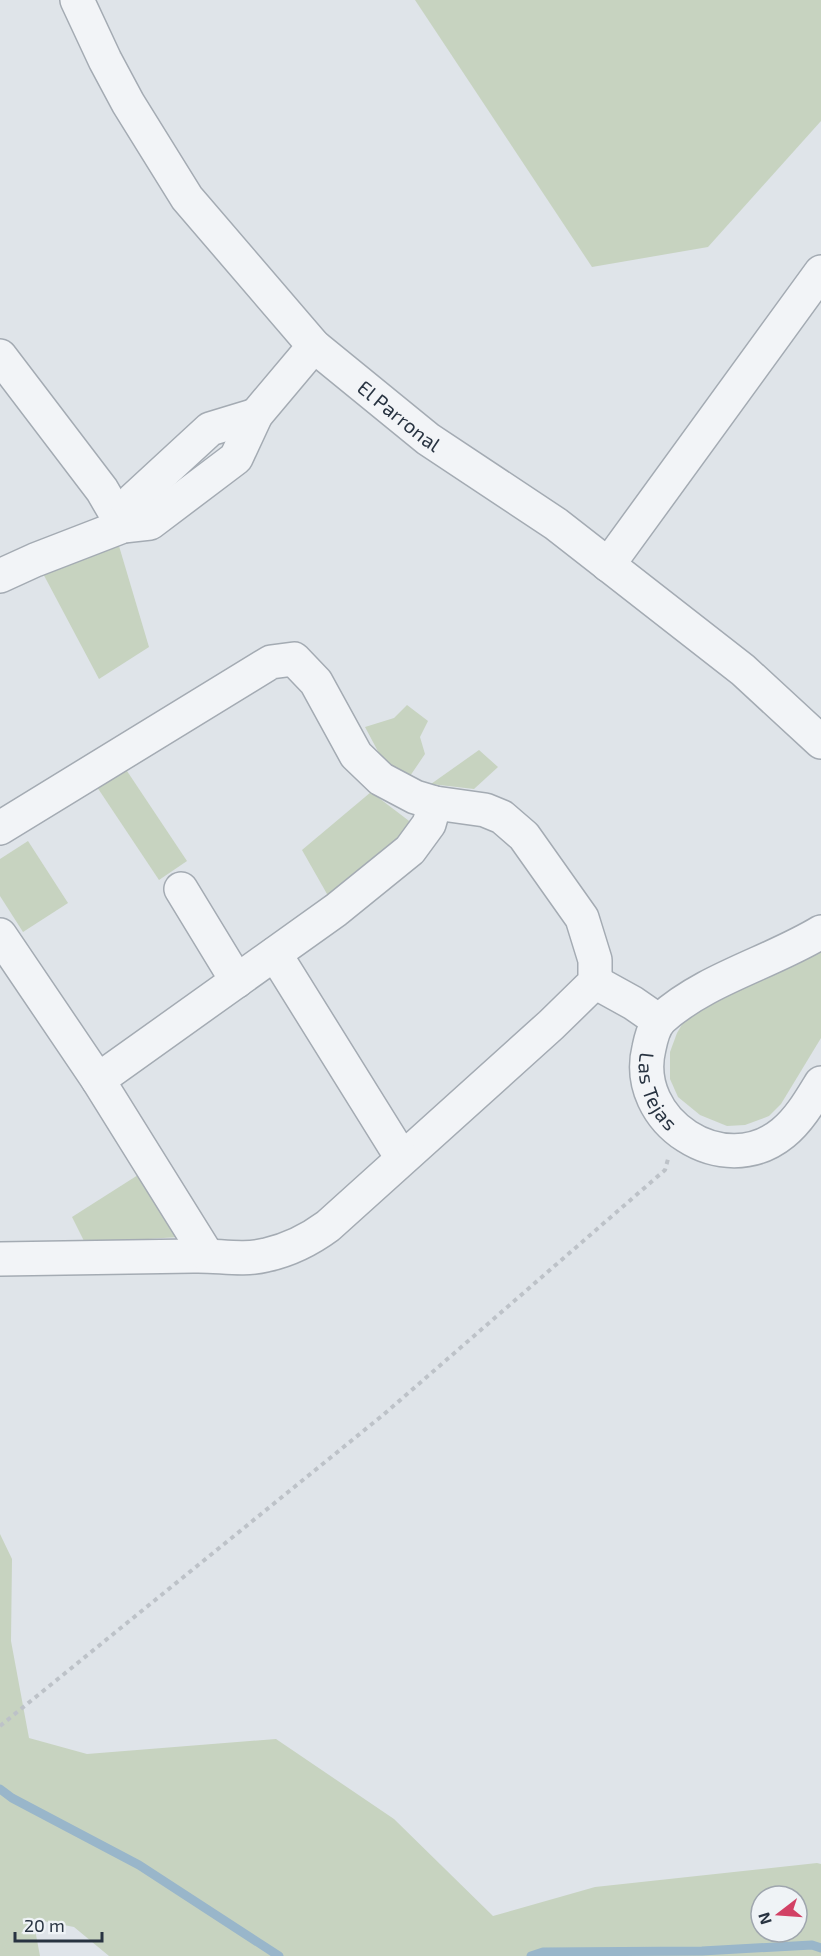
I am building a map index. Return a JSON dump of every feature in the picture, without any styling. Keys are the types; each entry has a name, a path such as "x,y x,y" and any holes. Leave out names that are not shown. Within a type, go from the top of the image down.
{"street":[{"name":"El Parronal","path":"78,0 105,60 128,103 187,198 314,346 428,439 556,524 743,670 821,742"},
{"path":"608,565 821,272"},
{"path":"0,576 123,526 150,523 236,458 256,415 314,346"},
{"path":"0,356 102,490 123,526"},
{"path":"0,828 271,662 294,659 316,682 356,755 381,779 396,788 435,803 485,810 502,817 524,836 582,918 595,960 595,982 551,1025 328,1226 309,1239 265,1256 242,1258 207,1255 0,1259"},
{"path":"98,1080 336,910 410,850 429,824 435,803"},
{"path":"181,889 237,981"},
{"name":"Las Tejas","path":"821,932 778,956 690,997 659,1021 652,1036 647,1069 655,1102 675,1129 691,1140 717,1149 745,1150 781,1135 794,1123 821,1083"},
{"path":"0,935 98,1080 207,1255"},
{"path":"275,954 402,1158"},
{"path":"595,982 633,1003 659,1021"}],"path":[{"path":"0,1726 383,1415 665,1170 675,1129"}],"green space":[{"path":"415,0 821,0 821,121 708,247 592,267"},
{"path":"119,546 149,647 99,679 39,566"},
{"path":"407,705 428,721 420,737 425,754 408,779 381,757 365,727 394,718"},
{"path":"479,750 498,767 474,789 431,784"},
{"path":"125,768 187,861 159,880 97,787"},
{"path":"371,792 417,827 331,901 302,850"},
{"path":"28,841 68,903 23,932 0,896 0,859"},
{"path":"821,946 821,1038 781,1104 769,1116 745,1125 727,1126 700,1115 678,1097 670,1079 670,1052 687,1016"},
{"path":"138,1175 179,1237 85,1243 72,1217"},
{"path":"0,1534 12,1559 11,1641 29,1738 87,1754 276,1739 394,1819 493,1916 595,1887 821,1864 821,1956 109,1956 74,1927 33,1919 40,1956 0,1956"}],"waterway":[{"path":"0,1789 12,1798 139,1865 279,1956"},
{"path":"531,1956 543,1952 702,1951 812,1945 821,1948"}]}
